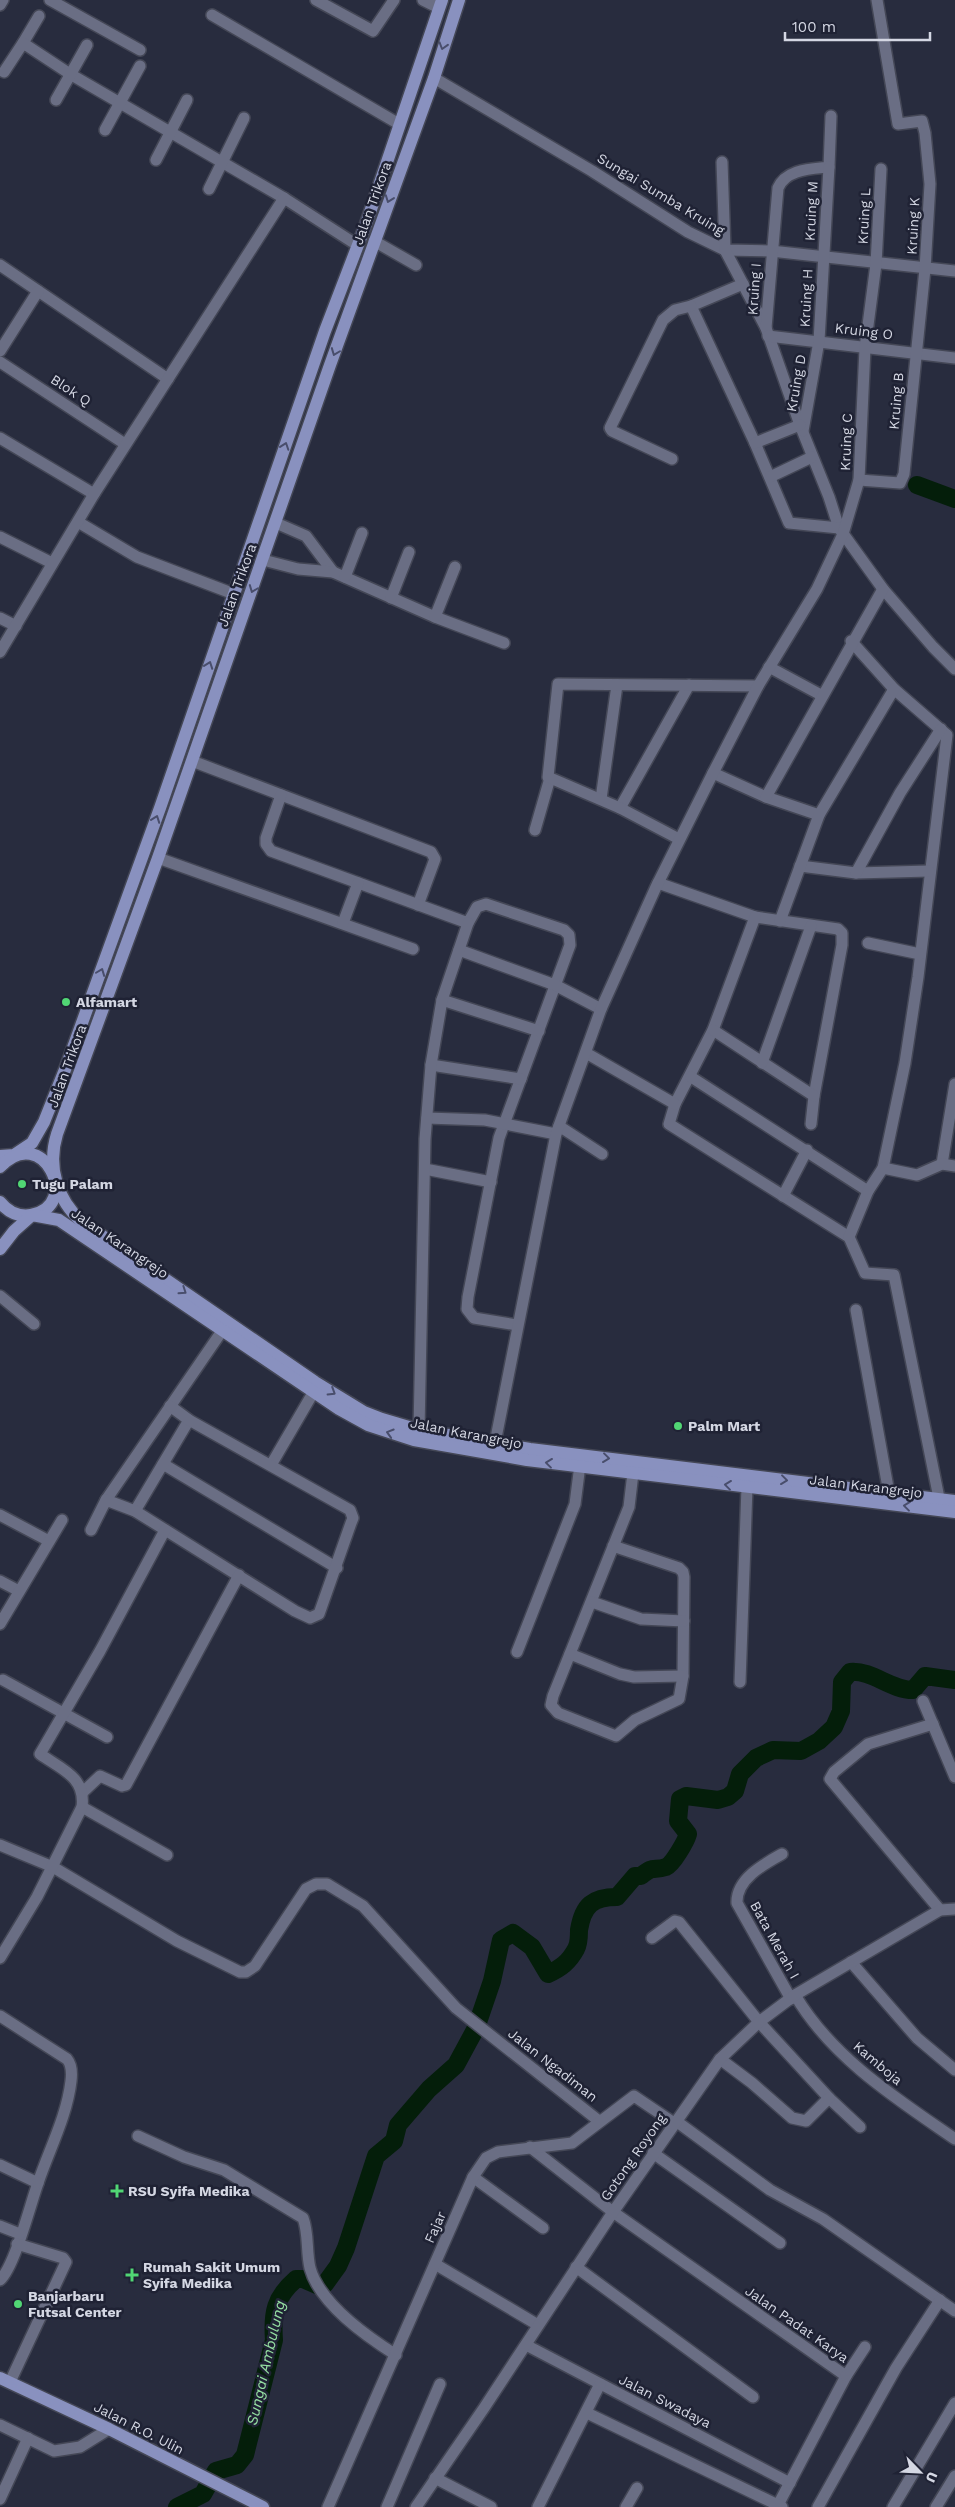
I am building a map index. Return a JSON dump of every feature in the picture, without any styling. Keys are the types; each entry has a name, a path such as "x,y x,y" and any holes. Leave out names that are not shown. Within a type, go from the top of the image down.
{"main road":[{"name":"Jalan Trikora","path":"56,1181 52,1154 56,1139 158,858 374,240 434,78 459,0"},
{"name":"Jalan Trikora","path":"0,1167 32,1143 38,1134 66,1067 357,245 440,3"},
{"path":"278,467 286,472 294,469"},
{"path":"266,500 276,498 283,503"},
{"path":"0,1156 24,1154 42,1158 49,1164 56,1181 53,1199 40,1212 32,1215 14,1231 0,1249"},
{"name":"Jalan Karangrejo","path":"56,1181 63,1201 82,1222 315,1382 364,1412 419,1430 494,1443 633,1473 747,1487 889,1492 955,1501"},
{"name":"Jalan Karangrejo","path":"0,1202 13,1213 59,1220 313,1393 368,1425 414,1440 527,1460 580,1461 822,1490 955,1512"},
{"name":"Jalan R.O. Ulin","path":"5,2380 109,2429 263,2507"}],"street":[{"path":"0,5 3,0"},
{"path":"50,0 140,50"},
{"path":"316,0 373,31 394,0"},
{"path":"423,0 440,3"},
{"name":"Kruing K","path":"877,0 898,124 922,121 925,132 930,184 925,268 916,353"},
{"path":"212,15 399,124"},
{"path":"4,72 39,16"},
{"path":"23,43 70,74 284,198 357,245"},
{"path":"56,100 87,45"},
{"path":"105,130 140,66"},
{"name":"Sungai Sumba Kruing","path":"434,78 592,170 688,232 725,250 772,251 876,264 955,271"},
{"path":"156,160 187,100"},
{"name":"Kruing M","path":"824,256 831,116"},
{"path":"209,188 244,118"},
{"path":"722,162 725,250 767,332 841,531 854,546 883,589 933,647 955,668"},
{"name":"Kruing I","path":"767,332 772,251 781,182 784,178 800,172 828,167"},
{"name":"Kruing L","path":"865,348 876,264 881,169"},
{"path":"0,652 125,444 284,198"},
{"path":"374,240 416,265"},
{"name":"Kruing H","path":"819,340 824,256"},
{"path":"0,265 168,379"},
{"path":"672,459 612,431 610,428 664,320 675,310 691,306 743,284"},
{"path":"0,351 38,291"},
{"path":"691,306 790,523 841,531"},
{"name":"Kruing O","path":"767,332 865,348 955,358"},
{"name":"Kruing D","path":"802,428 819,340"},
{"name":"Kruing C","path":"494,1443 558,1130 601,1009 658,883 758,686 817,589 841,531 859,480 865,348"},
{"name":"Kruing B","path":"859,480 900,483 904,474 907,452 916,353"},
{"name":"Blok Q","path":"0,362 125,444"},
{"path":"755,443 802,428"},
{"path":"0,438 94,494"},
{"path":"770,477 812,457"},
{"path":"78,522 137,556 234,594"},
{"path":"276,523 306,536 333,572"},
{"path":"345,577 362,533"},
{"path":"0,537 52,563"},
{"path":"391,598 409,552"},
{"path":"263,560 298,569 333,572 435,617 504,643"},
{"path":"435,617 455,567"},
{"path":"766,797 883,589"},
{"path":"0,618 16,626"},
{"path":"849,1237 868,1192 884,1168 905,1063 947,742 947,735 894,689 852,642"},
{"path":"769,667 822,695"},
{"path":"679,839 601,799 550,778 547,774 558,684 758,686"},
{"path":"601,799 617,685"},
{"path":"620,808 689,685"},
{"path":"780,921 819,815 894,689"},
{"path":"856,873 900,793 941,729"},
{"path":"192,761 432,852 435,859 418,905"},
{"path":"713,773 766,797 819,815"},
{"path":"535,830 550,778"},
{"path":"281,795 266,838 269,848 468,923"},
{"path":"158,858 413,949"},
{"path":"800,866 856,873 929,871"},
{"path":"343,923 358,883"},
{"path":"658,883 755,917 838,929 843,937 814,1096 811,1124"},
{"path":"419,1430 425,1170 430,1065 442,1000 468,923 476,907 480,904 486,904 564,930 569,935 570,945 504,1124 467,1309 474,1318 517,1325"},
{"path":"755,917 713,1030 668,1120 675,1129 849,1237 862,1270 872,1274 890,1273 894,1275 939,1498"},
{"path":"762,1063 812,926"},
{"path":"868,943 920,954"},
{"path":"459,950 555,986 601,1009"},
{"path":"442,1000 539,1031"},
{"path":"713,1030 814,1096"},
{"path":"586,1053 675,1104"},
{"path":"430,1065 521,1079"},
{"path":"691,1077 807,1150 868,1192"},
{"path":"942,1164 955,1084"},
{"path":"428,1118 558,1130 602,1154"},
{"path":"783,1196 807,1150"},
{"path":"884,1168 917,1175 942,1164 955,1166"},
{"path":"425,1170 491,1182"},
{"path":"0,1296 34,1324"},
{"path":"856,1310 889,1492"},
{"path":"91,1530 106,1500 222,1331"},
{"path":"271,1465 313,1393"},
{"path":"106,1500 135,1511 295,1611 313,1618 322,1608 353,1518 350,1510 189,1420 170,1406"},
{"path":"135,1511 189,1420"},
{"path":"517,1652 576,1504 580,1461"},
{"path":"163,1464 337,1568"},
{"path":"614,1546 681,1570 684,1578 682,1691 677,1701 635,1720 620,1735 613,1735 584,1724 551,1708 553,1696 629,1508 633,1473"},
{"path":"740,1682 747,1487"},
{"path":"0,1515 49,1541"},
{"path":"0,1624 62,1520"},
{"path":"0,1958 53,1867 82,1807 83,1792 74,1778 40,1754 100,1652 165,1530"},
{"path":"83,1792 100,1776 122,1786 126,1785 239,1575"},
{"path":"0,1581 19,1591"},
{"path":"592,1602 641,1619 684,1621"},
{"path":"570,1654 620,1674 634,1677 683,1676"},
{"path":"3,1680 107,1737"},
{"path":"923,1701 955,1777"},
{"path":"933,1724 868,1744 834,1772 830,1779 940,1910"},
{"path":"82,1807 167,1855"},
{"name":"Jalan Ngadiman","path":"0,1845 53,1867 177,1941 240,1972 246,1972 255,1966 306,1889 316,1884 333,1886 367,1910 444,1996 471,2020 599,2121"},
{"name":"Bata Merah I","path":"782,1854 754,1872 739,1893 737,1903 793,1997"},
{"name":"Gotong Royong","path":"416,2507 653,2153 720,2059 759,2022 793,1997 940,1910 955,1909"},
{"path":"652,1938 675,1921 679,1922 759,2022 829,2098 860,2127"},
{"path":"852,1962 917,2038 955,2070"},
{"name":"Kamboja","path":"793,1997 819,2028 881,2088 955,2139"},
{"path":"0,2016 52,2049 71,2065 72,2080 64,2109 19,2239 6,2272 0,2280"},
{"path":"720,2059 798,2121 806,2121 829,2098"},
{"name":"Fajar","path":"328,2507 473,2177 491,2154 572,2142 634,2096 675,2122"},
{"path":"675,2122 770,2190 823,2218 955,2311"},
{"path":"138,2136 184,2157 224,2170 303,2218 311,2270 321,2289 342,2317 370,2339 396,2355"},
{"name":"Jalan Padat Karya","path":"530,2147 613,2212 846,2376 780,2506"},
{"path":"653,2153 780,2243"},
{"path":"0,2165 38,2183"},
{"path":"473,2177 543,2228"},
{"path":"0,2226 19,2239 63,2258 66,2262 5,2380"},
{"path":"435,2264 538,2324"},
{"path":"576,2267 754,2397"},
{"path":"818,2507 896,2368 940,2300"},
{"name":"Jalan Swadaya","path":"526,2345 790,2483"},
{"path":"846,2376 865,2347"},
{"path":"387,2507 440,2384"},
{"path":"538,2507 600,2384"},
{"path":"893,2507 955,2403"},
{"path":"587,2413 780,2506"},
{"path":"0,2425 54,2451 80,2447 109,2429"},
{"path":"0,2499 28,2438"},
{"path":"936,2507 955,2476"},
{"path":"435,2478 491,2507"},
{"path":"626,2507 637,2488"}],"waterway":[{"path":"917,485 955,499"},
{"name":"Sungai Ambulung","path":"177,2507 203,2494 216,2471 237,2465 245,2455 274,2340 274,2322 279,2299 296,2279 303,2279 319,2286 325,2284 338,2266 346,2248 376,2156 394,2141 398,2125 429,2089 456,2065 476,2028 492,1981 501,1940 513,1933 532,1947 548,1974 561,1967 577,1947 583,1914 590,1904 609,1897 617,1897 635,1876 641,1876 651,1869 666,1867 676,1857 688,1834 678,1821 680,1799 686,1796 718,1800 728,1797 735,1791 740,1774 756,1758 773,1750 801,1751 819,1741 834,1727 841,1711 842,1682 850,1672 866,1674 897,1687 913,1690 925,1676 955,1680"}],"place":[{"name":"Alfamart","path":"66,1002"},
{"name":"Tugu Palam","path":"22,1184"},
{"name":"Palm Mart","path":"678,1426"},
{"name":"RSU Syifa Medika","path":"117,2191"},
{"name":"Rumah Sakit Umum Syifa Medika","path":"132,2275"},
{"name":"Banjarbaru Futsal Center","path":"18,2304"}]}
